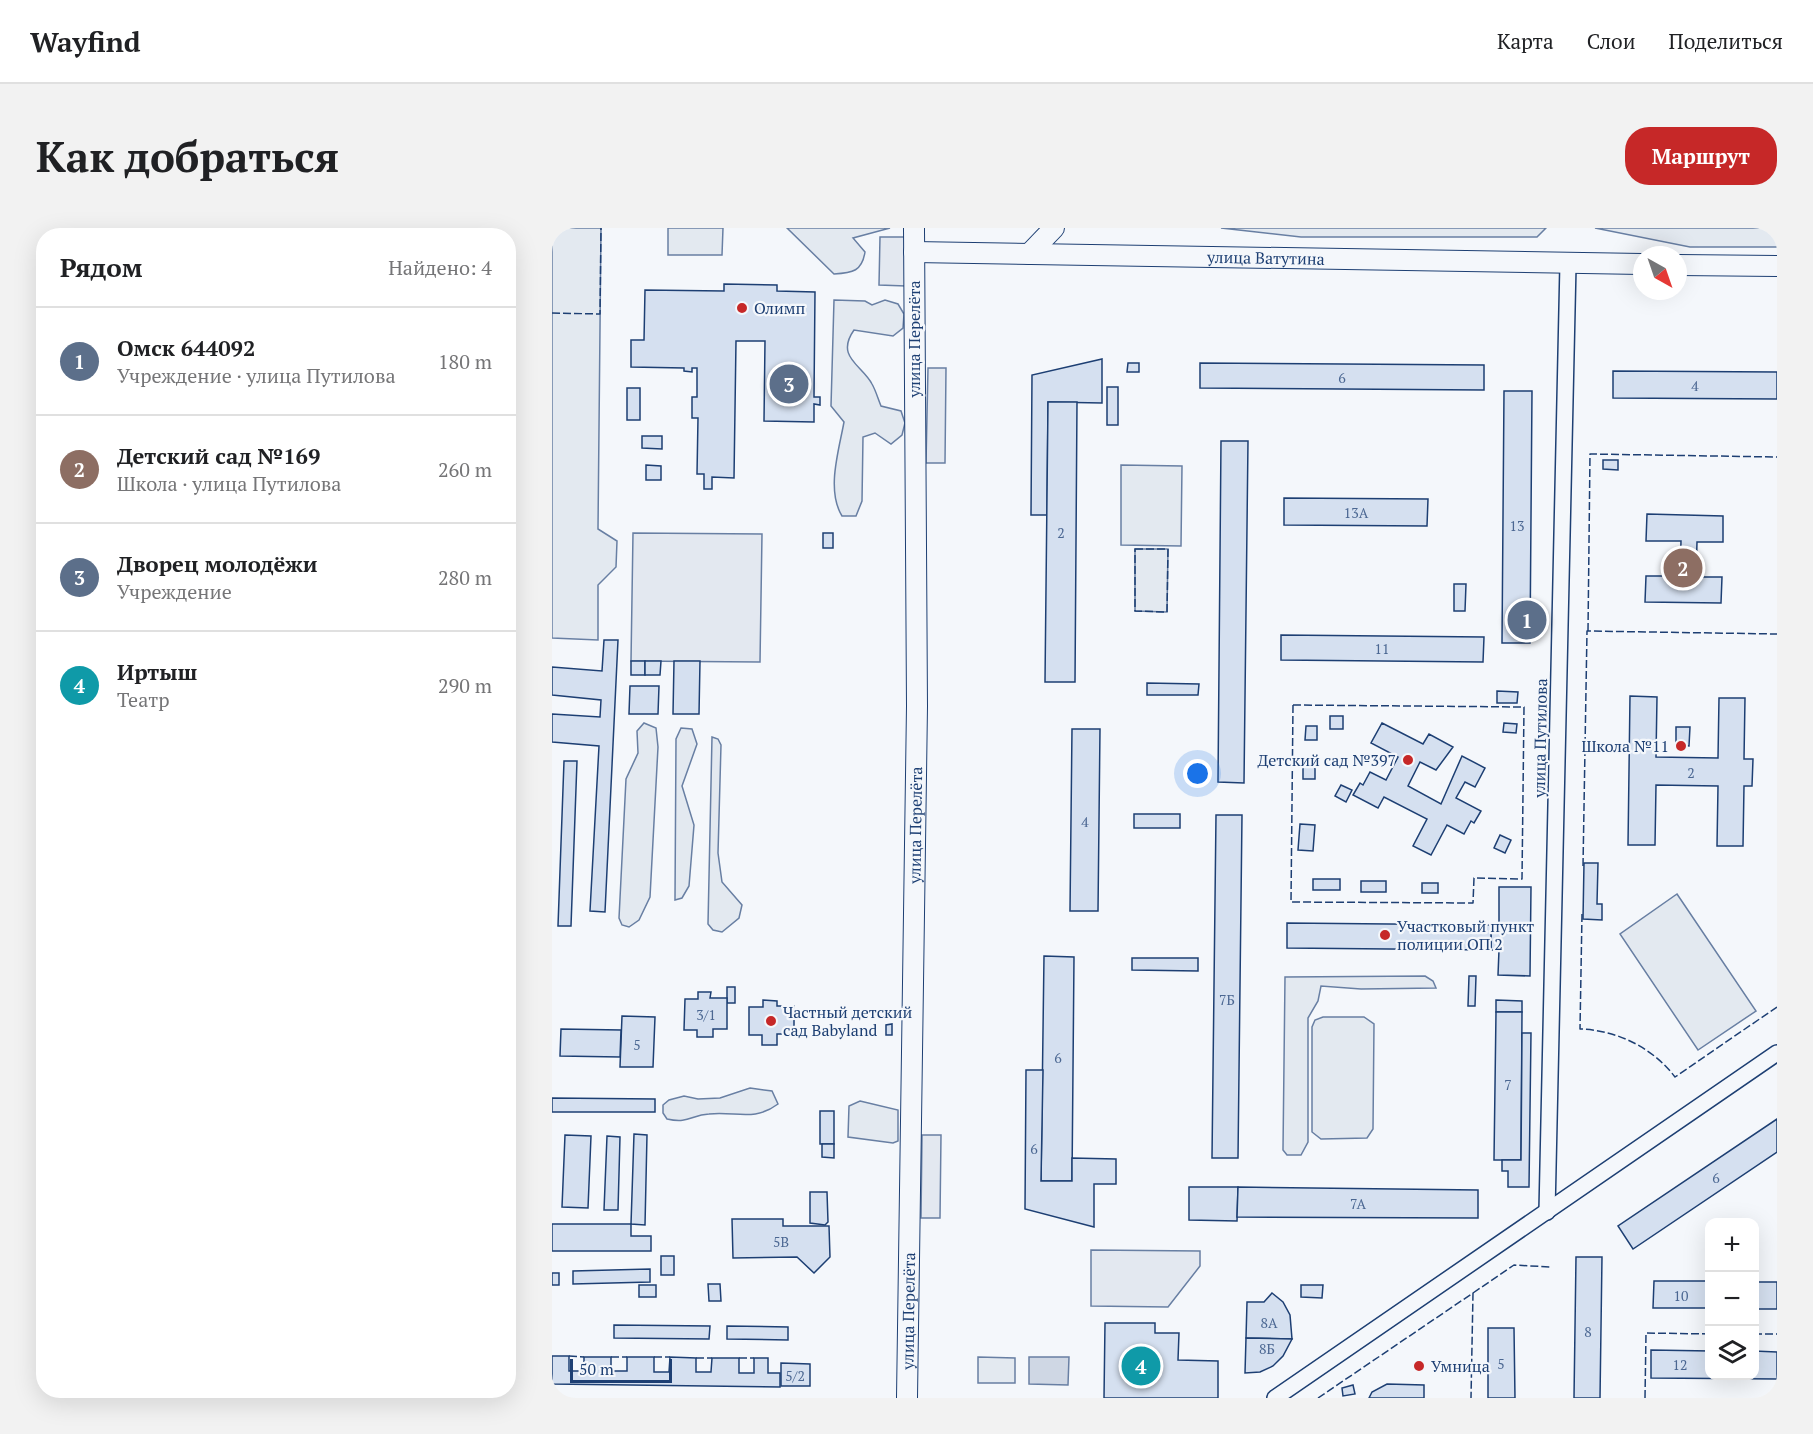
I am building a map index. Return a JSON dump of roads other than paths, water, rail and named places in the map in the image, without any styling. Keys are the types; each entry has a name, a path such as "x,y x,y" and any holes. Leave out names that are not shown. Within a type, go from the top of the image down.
{"main road":[{"path":"914,228 914,252"},
{"path":"1029,254 1054,228"},
{"name":"улица Ватутина","path":"914,252 1633,264"},
{"name":"улица Перелёта","path":"907,1398 916,706 914,252"},
{"path":"1687,265 1777,266"}],"street":[{"name":"улица Путилова","path":"1547,1212 1568,264"},
{"path":"1275,1398 1777,1053"}],"place":[{"name":"Олимп","path":"742,308"},
{"name":"Дворец молодёжи","path":"789,384"},
{"name":"Детский сад №169","path":"1683,568"},
{"name":"Омск 644092","path":"1527,620"},
{"name":"Школа №11","path":"1681,746"},
{"name":"Детский сад №397","path":"1408,760"},
{"name":"Участковый пункт полиции ОП 2","path":"1385,935"},
{"name":"Частный детский сад Babyland","path":"771,1021"},
{"name":"Иртыш","path":"1141,1366"},
{"name":"Умница","path":"1419,1366"}]}
